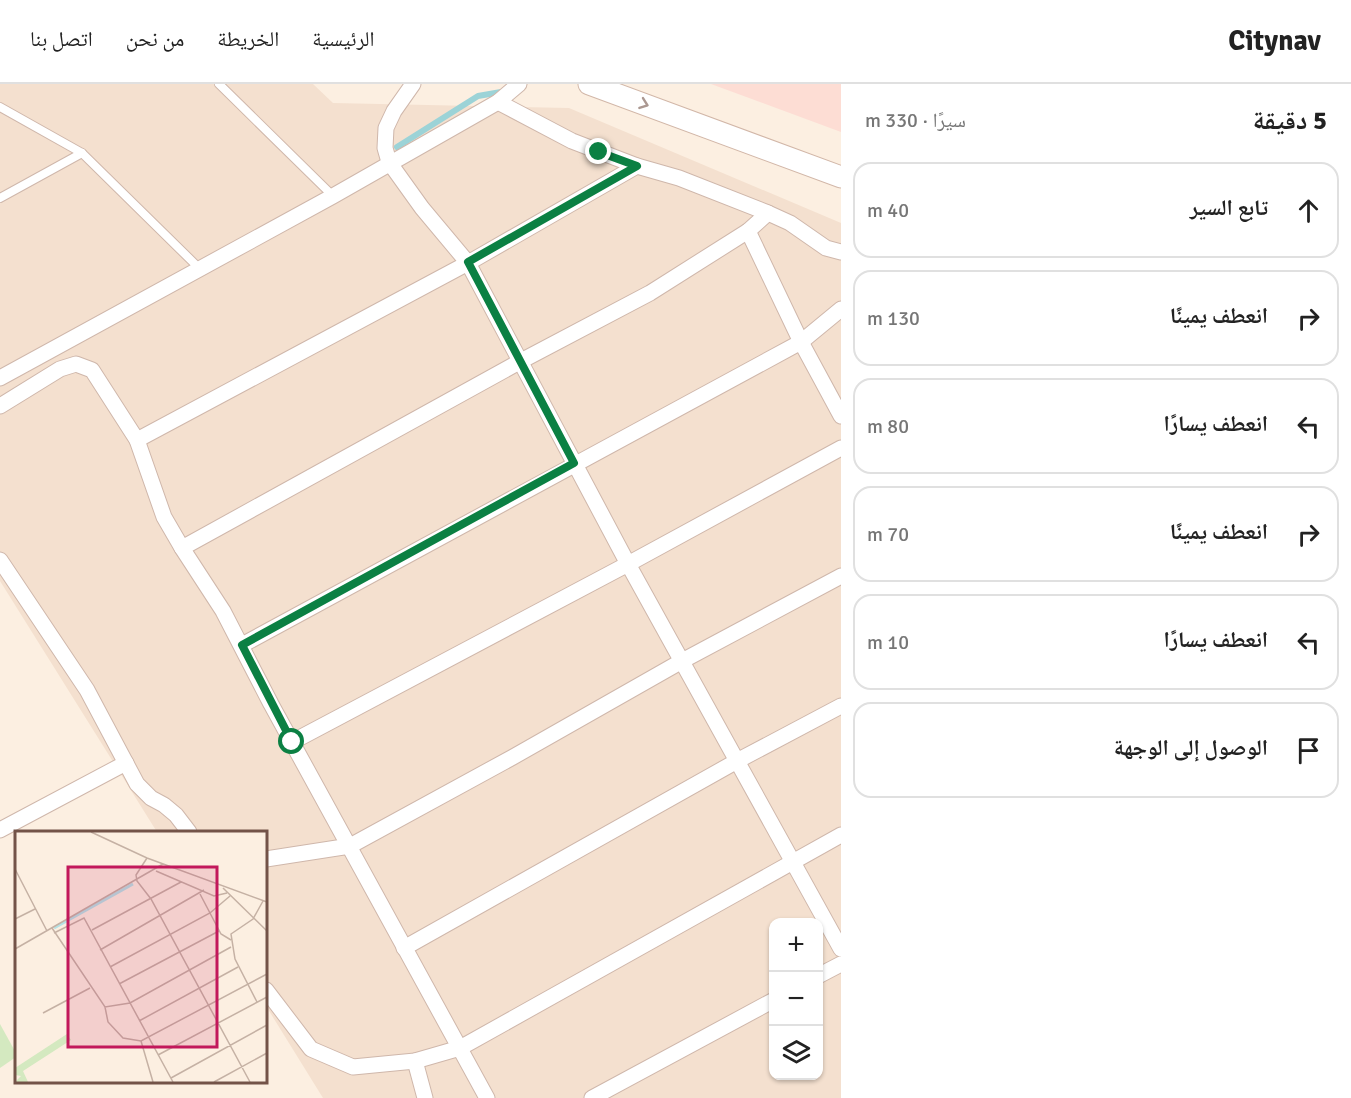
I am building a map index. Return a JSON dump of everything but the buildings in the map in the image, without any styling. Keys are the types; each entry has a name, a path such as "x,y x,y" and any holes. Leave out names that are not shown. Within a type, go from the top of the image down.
{"main road":[{"path":"589,84 841,177"}],"street":[{"path":"413,84 394,111 386,128 385,148 389,162 422,208 468,262 628,564 841,949"},
{"path":"0,378 333,196 389,162 498,102 519,84"},
{"path":"498,102 572,141 637,166 679,178 768,213 790,223 826,248 841,252"},
{"path":"137,440 468,262 637,166"},
{"path":"182,548 521,361 650,293 748,231 768,213"},
{"path":"748,231 801,342 841,416"},
{"path":"242,645 801,342 841,309"},
{"path":"0,406 60,369 76,364 92,370 137,440 164,517 224,611 292,742 487,1098"},
{"path":"292,742 841,448"},
{"path":"0,560 87,690 137,784 151,798 176,815 188,831"},
{"path":"267,860 350,846 682,661 841,576"},
{"path":"404,948 737,761 841,706"},
{"path":"0,830 126,763"},
{"path":"267,991 311,1048 353,1067 414,1061 460,1048 841,835"},
{"path":"823,974 841,963"},
{"path":"592,1098 769,1003"},
{"path":"414,1061 425,1098"}],"lane":[{"path":"219,84 333,196"},
{"path":"0,107 81,153 200,268"},
{"path":"0,198 81,153"}],"shaded area":[{"path":"0,84 313,84 333,103 569,108 841,223 841,1098 323,1098 267,1008 267,831 156,831 0,581"},
{"path":"711,84 841,84 841,132"}],"green space":[{"path":"0,1024 15,1051 15,1058 0,1068"}],"waterway":[{"path":"397,147 478,96 501,92"}],"route":[{"path":"292,742 242,645 574,463 468,262 637,166 599,152"}]}
